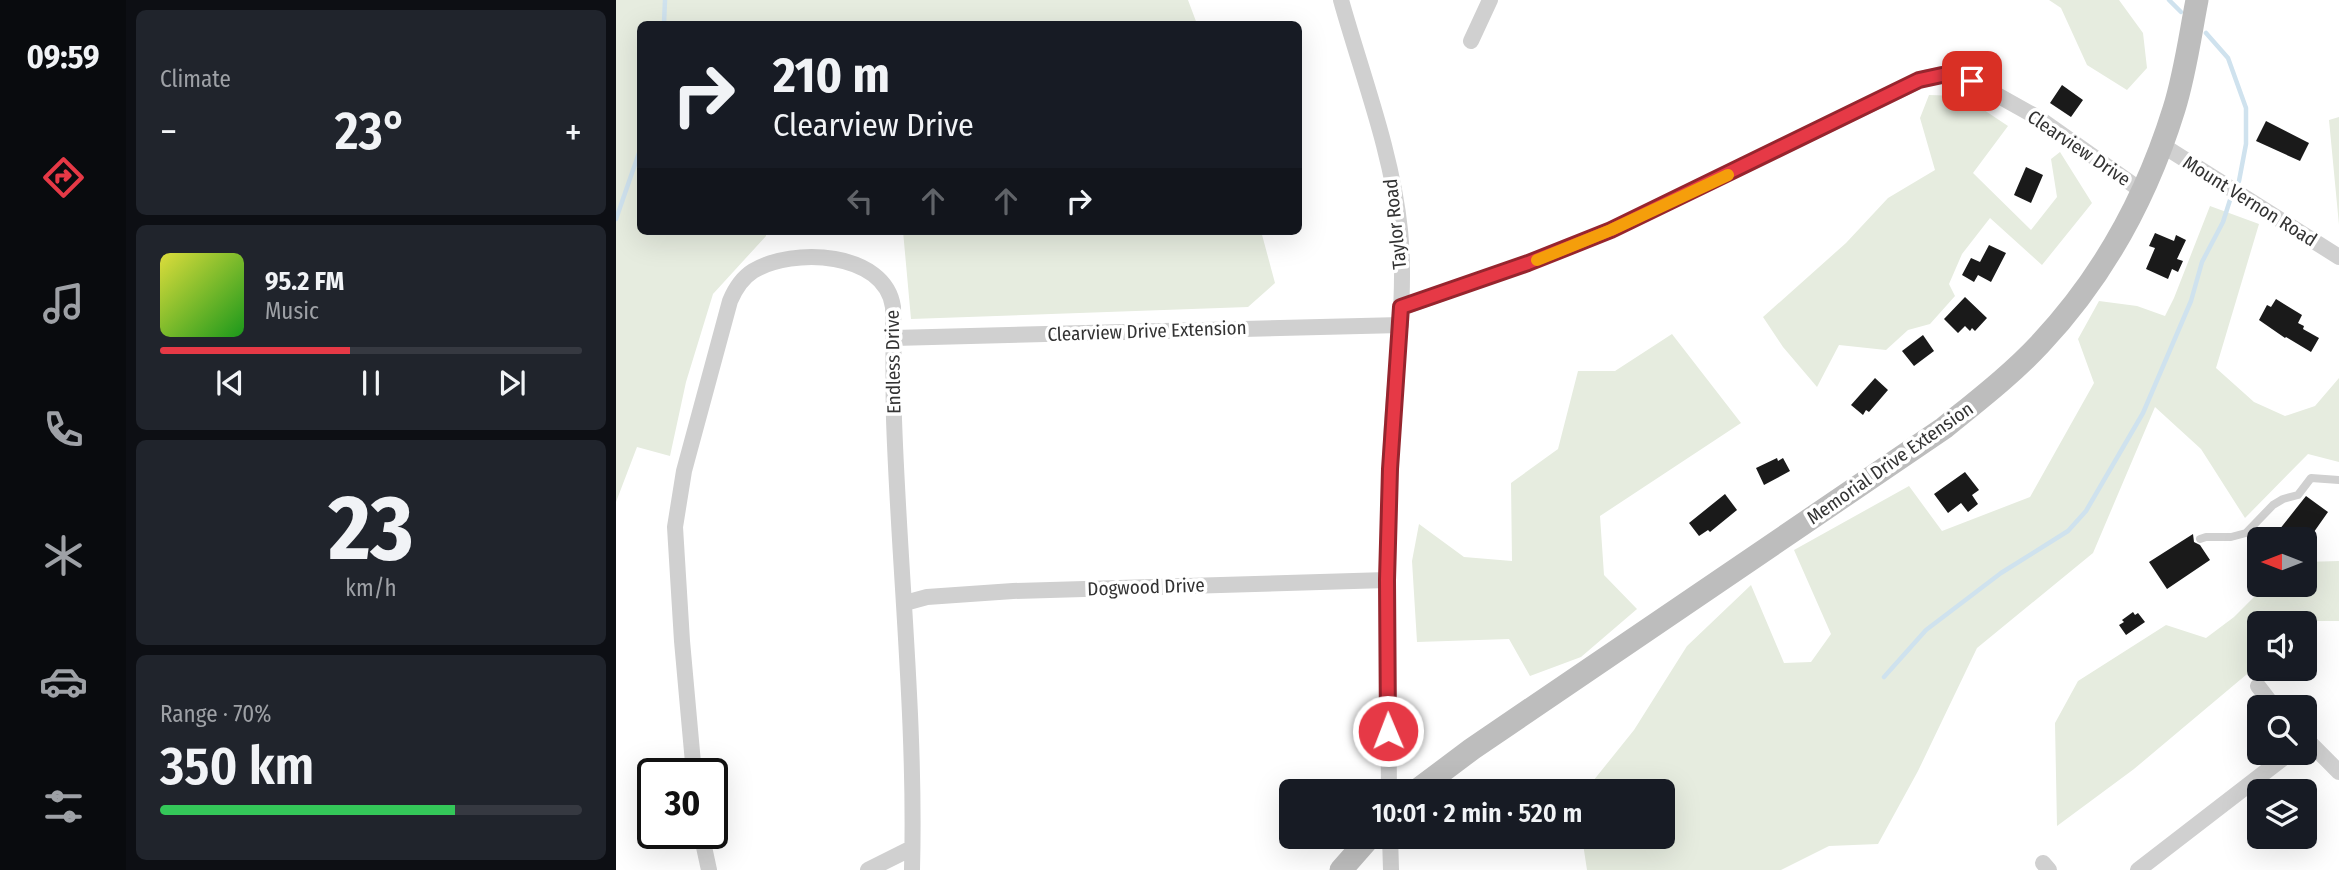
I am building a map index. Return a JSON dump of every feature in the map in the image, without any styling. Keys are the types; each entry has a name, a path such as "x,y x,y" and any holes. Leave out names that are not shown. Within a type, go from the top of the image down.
{"street":[{"name":"Taylor Road","path":"1341,0 1390,170 1396,201 1401,262 1401,325 1391,442 1387,580 1390,779"},
{"path":"1471,41 1490,0"},
{"name":"Memorial Drive Extension","path":"1432,779 1472,749 1905,455 1982,398 2041,343 2077,302 2116,244 2142,191 2162,145 2180,86 2197,0"},
{"name":"Clearview Drive","path":"1401,307 1611,230 1925,78 1942,75 1972,81 2040,119 2142,191"},
{"name":"Mount Vernon Road","path":"2162,145 2339,257"},
{"name":"Endless Drive","path":"693,758 675,527 684,471 735,290 751,272 768,265 808,257 847,262 881,280 889,292 893,307 894,419 914,818 912,870"},
{"name":"Clearview Drive Extension","path":"894,338 1401,325"},
{"name":"Dogwood Drive","path":"905,603 927,597 1013,591 1387,580"},
{"path":"2258,686 2265,695"},
{"path":"2317,751 2339,772"},
{"path":"2138,870 2160,863 2276,765"},
{"path":"868,870 912,848"},
{"path":"704,849 709,870"},
{"path":"1341,870 1360,849"},
{"path":"1390,849 1391,870"}],"lane":[{"path":"2200,539 2246,533 2273,505 2298,495 2311,478 2339,480"}],"shaded area":[{"path":"616,0 1188,0 1196,21 637,21 637,235 766,236 713,294 686,382 670,456 637,447 616,502"},
{"path":"2049,0 2119,0 2143,33 2147,68 2127,90 2087,65 2061,8"},
{"path":"1929,95 1963,96 2008,126 1973,173 2031,230 2057,197 2051,159 2060,152 2092,203 2042,265 1990,218 1962,254 1949,284 1955,296 1930,324 1908,330 1886,350 1839,345 1817,387 1783,347 1763,317 1846,243 1888,198 1935,170 1920,118"},
{"path":"2339,117 2339,225 2329,120"},
{"path":"2210,206 2259,224 2216,368 2254,402 2285,416 2315,406 2339,378 2339,462 2308,454 2245,518 2201,449 2155,407 2093,553 1977,648 1918,771 1878,844 1829,846 1781,870 1587,870 1584,849 1675,849 1675,779 1595,779 1634,730 1687,646 1751,585 1784,663 1811,662 1831,634 1794,550 1909,486 1942,531 2030,497 2094,383 2078,339 2099,301 2137,306 2165,316"},
{"path":"903,235 1262,235 1275,283 1248,307 911,319"},
{"path":"1672,334 1741,423 1600,516 1604,575 1637,609 1581,657 1530,676 1509,639 1417,642 1412,561 1419,524 1464,557 1512,561 1511,483 1558,449 1578,371 1615,371"},
{"path":"2339,561 2339,621 2317,621 2317,611 2247,611 2247,674 2134,769 2057,826 2055,723 2078,681 2166,625 2206,638 2234,617 2254,597 2317,597 2317,562"}],"building":[{"path":"2062,85 2083,100 2071,117 2050,103"},
{"path":"2266,121 2309,143 2300,161 2256,141"},
{"path":"2026,167 2043,175 2031,203 2014,195"},
{"path":"2155,233 2174,241 2176,235 2186,240 2177,259 2183,261 2178,272 2172,269 2168,279 2146,269 2155,248 2149,246"},
{"path":"1989,245 2006,253 1991,282 1978,275 1974,282 1962,275 1971,258 1980,262"},
{"path":"1965,297 1987,318 1975,331 1972,328 1970,331 1965,326 1958,333 1944,319"},
{"path":"2276,299 2302,315 2298,323 2319,338 2311,352 2259,320 2267,305 2271,307"},
{"path":"1923,335 1934,351 1914,366 1902,351"},
{"path":"1875,378 1888,390 1869,412 1866,410 1863,415 1851,405"},
{"path":"1777,458 1778,461 1783,458 1790,471 1764,485 1756,468"},
{"path":"1965,472 1979,490 1972,495 1978,504 1968,512 1961,503 1948,513 1934,494"},
{"path":"1725,494 1737,510 1710,532 1708,530 1699,536 1689,523"},
{"path":"2306,496 2328,512 2317,528 2281,527"},
{"path":"2193,534 2194,542 2200,545 2210,560 2167,589 2149,562"},
{"path":"2133,612 2135,615 2138,613 2145,622 2126,635 2119,625"}],"waterway":[{"path":"664,21 665,0"},
{"path":"2169,0 2181,12"},
{"path":"2206,33 2228,58 2246,108 2246,144 2239,181"},
{"path":"616,219 637,159"},
{"path":"1884,677 1926,630 2001,573 2068,531 2086,511 2143,413 2191,301 2202,262 2223,222 2230,200"}],"slow traffic":[{"path":"1537,260 1656,210 1728,175"}],"route":[{"path":"1388,731 1387,580 1390,469 1401,307 1528,263 1611,230 1919,80 1942,75 1972,81"}]}
